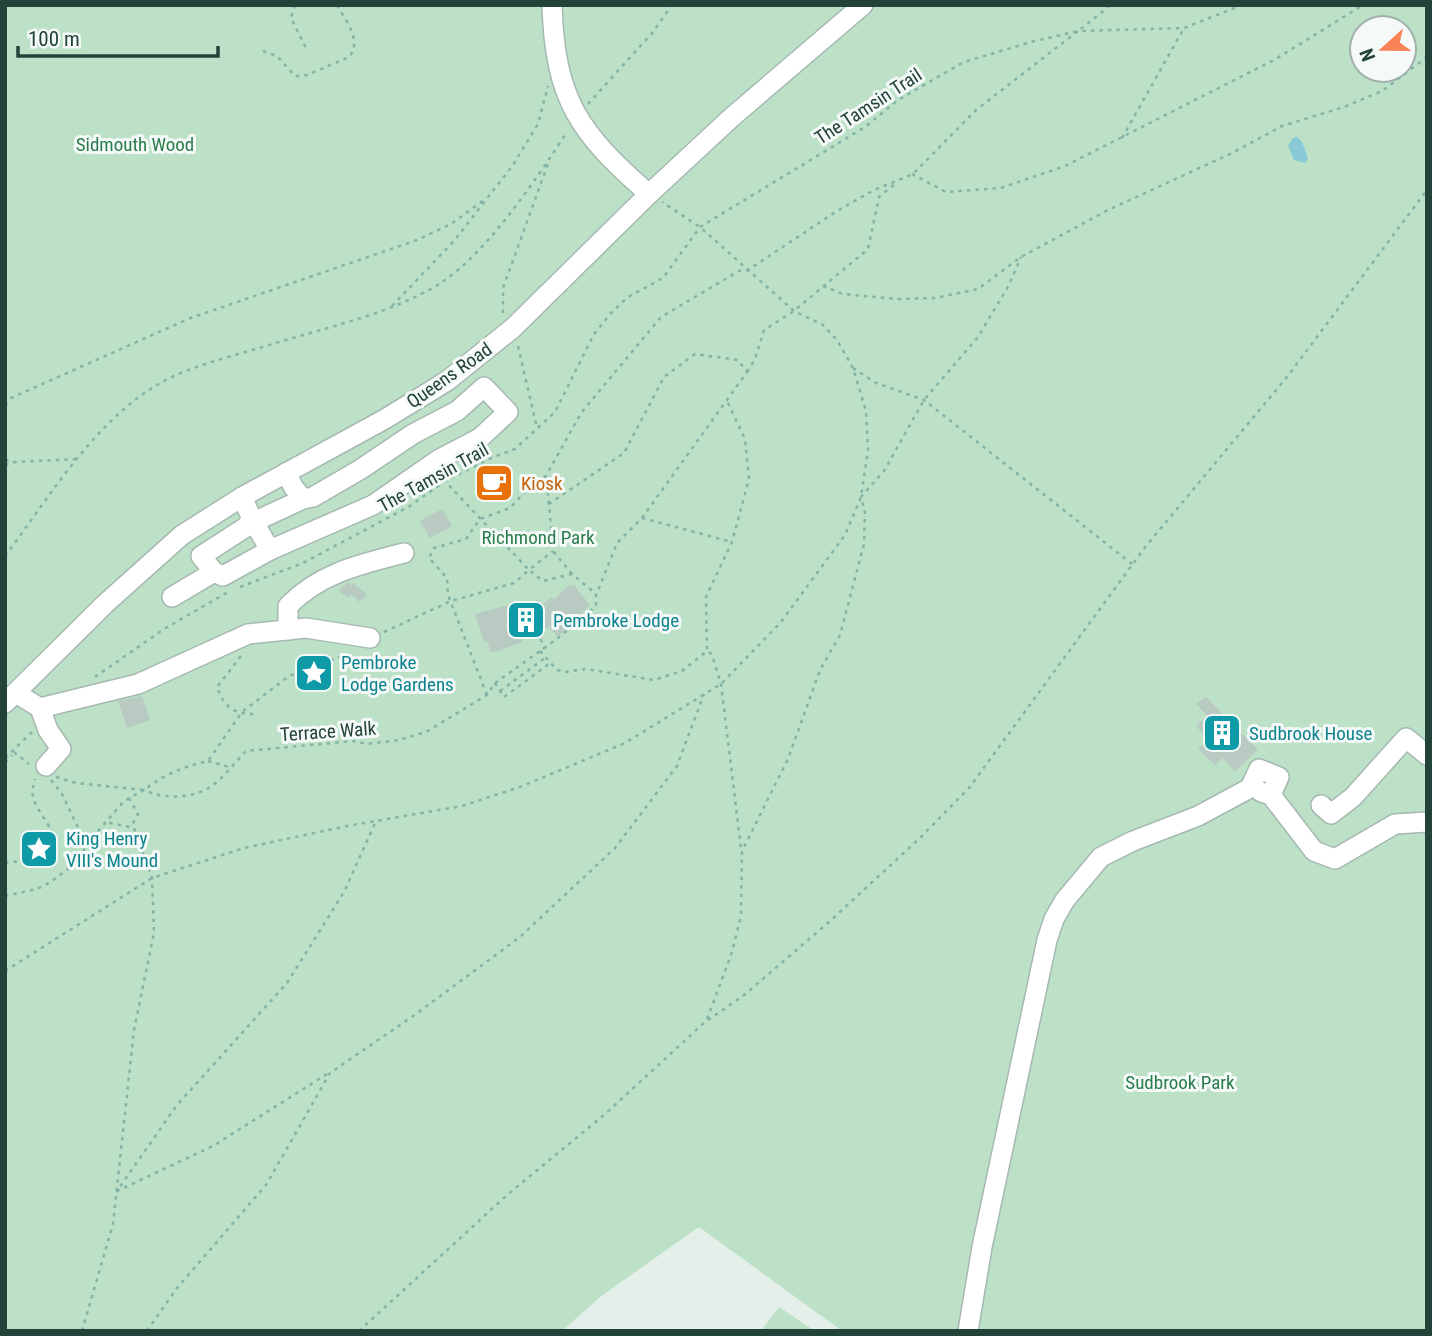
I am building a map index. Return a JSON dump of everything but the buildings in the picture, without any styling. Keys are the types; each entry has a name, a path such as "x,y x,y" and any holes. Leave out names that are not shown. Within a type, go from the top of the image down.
{"street":[{"path":"552,5 555,55 563,86 577,117 615,165 649,194"},
{"name":"Queens Road","path":"11,698 182,535 242,497 385,419 447,381 513,328 649,194 732,117 863,5"},
{"path":"484,387 508,412 480,438 438,460 373,505 270,550 223,576 214,572 201,556 246,527 252,519 260,519 313,497 413,433 457,411 484,387"},
{"path":"286,473 293,488 303,499"},
{"path":"242,497 270,550"},
{"path":"288,630 288,606 303,590 346,568 404,553"},
{"path":"172,597 214,572"},
{"path":"42,714 138,684 248,634 306,628 370,638"},
{"path":"11,698 42,714 48,730 61,749 43,771"},
{"path":"1321,805 1331,814 1353,797 1406,738 1427,755"},
{"path":"968,1331 982,1248 1047,940 1054,919 1065,900 1101,857 1133,841 1198,816 1250,788 1271,796 1314,851 1335,859 1395,824 1427,822"}],"path":[{"path":"295,5 291,18 307,50"},
{"path":"264,51 277,56 295,76 307,75 349,57 354,52 355,41 337,5"},
{"path":"5,556 95,436 129,404 165,380 391,307 431,289 464,266 522,198 577,117 653,32 672,5"},
{"name":"The Tamsin Trail","path":"92,680 164,629 222,596 303,563 410,506 445,481 515,449 555,412 594,334 611,313 628,297 663,278 700,227 865,127 898,100 964,62 1078,31 1111,5"},
{"path":"546,476 553,551 572,574 596,594 617,542 642,518 747,372 755,359 765,330 794,312 869,248 879,197 893,184 913,174 976,110 1078,31 1184,27 1241,5"},
{"path":"913,174 946,192 1001,188 1065,166 1274,60 1363,5"},
{"path":"1122,139 1184,27"},
{"path":"391,307 454,241 513,165 538,124 555,55"},
{"path":"824,286 843,294 897,299 935,298 978,289 1021,257 1108,209 1230,154 1282,126 1344,107 1382,91 1427,58"},
{"path":"537,428 517,342 519,335 505,320 502,310 503,288 551,158"},
{"path":"487,695 448,596 447,578 429,558 434,548 466,539 480,519 510,509 524,492 546,476 581,413 661,317 739,271 748,270 837,211 874,190 913,174"},
{"path":"359,1331 507,1195 604,1115 705,1022 743,996 829,922 919,839 969,788 1132,564 1287,377 1427,190"},
{"path":"5,971 152,878 244,848 462,806 520,786 625,743 721,684 781,622 845,535 861,497 868,450 866,411 853,368 837,340 823,325 794,312 700,227 649,194"},
{"path":"5,405 11,398 188,319 417,240 451,224 484,200"},
{"path":"861,497 884,471 924,400 978,337 1009,285 1021,257"},
{"path":"549,504 624,453 664,377 695,354 738,360 747,372"},
{"path":"853,368 876,383 924,400 1132,564"},
{"path":"5,397 11,398"},
{"path":"705,1022 722,981 741,916 742,851 721,684 712,655 708,651 706,597 732,542 749,479 745,439 727,400"},
{"path":"5,460 15,462 78,459"},
{"path":"5,466 15,462"},
{"path":"742,851 788,760 820,670 841,635 864,544 865,512 861,497"},
{"path":"642,518 732,542"},
{"path":"553,551 529,570 543,581 572,574"},
{"name":"Terrace Walk","path":"129,798 144,790 166,797 199,792 212,786 246,751 353,741 367,744 399,740 426,732 487,695 495,683 542,650 596,606 596,594"},
{"path":"538,631 545,659 557,670 566,672 586,669 654,680 682,671 708,651"},
{"path":"242,655 217,687 222,701 233,710 241,715 256,715"},
{"path":"500,691 545,659"},
{"path":"495,683 504,697 549,664"},
{"path":"117,1191 213,1146 330,1073 520,937 615,848 677,766 704,694"},
{"path":"5,760 42,714"},
{"path":"208,761 229,768"},
{"path":"5,863 41,859 54,846 55,837 34,802 32,790 43,771 62,794 86,845"},
{"path":"5,896 37,889 79,861 86,845 129,798 138,814 131,827"},
{"path":"117,1191 177,1105 287,982 344,892 376,821"},
{"path":"82,1331 113,1224 134,1030 154,933 152,878 134,828 106,822"},
{"path":"30,861 25,853 35,844 45,842 54,846"},
{"path":"147,1331 177,1288 266,1185 330,1073"}],"green space":[{"name":"Richmond Park","path":"5,5 1427,5 1427,1331 842,1331 699,1227 600,1297 562,1331 5,1331"},
{"path":"779,1307 815,1331 761,1331"}],"water":[{"path":"1297,137 1302,142 1308,158 1305,163 1294,160 1288,146 1293,138"}],"place":[{"name":"Kiosk","path":"494,483"},
{"name":"Pembroke Lodge","path":"526,620"},
{"name":"Pembroke Lodge Gardens","path":"314,673"},
{"name":"Sudbrook House","path":"1222,733"},
{"name":"King Henry VIII's Mound","path":"39,849"}],"park label":[{"name":"Sidmouth Wood","path":"135,144"},
{"name":"Sudbrook Park","path":"1180,1082"}]}
